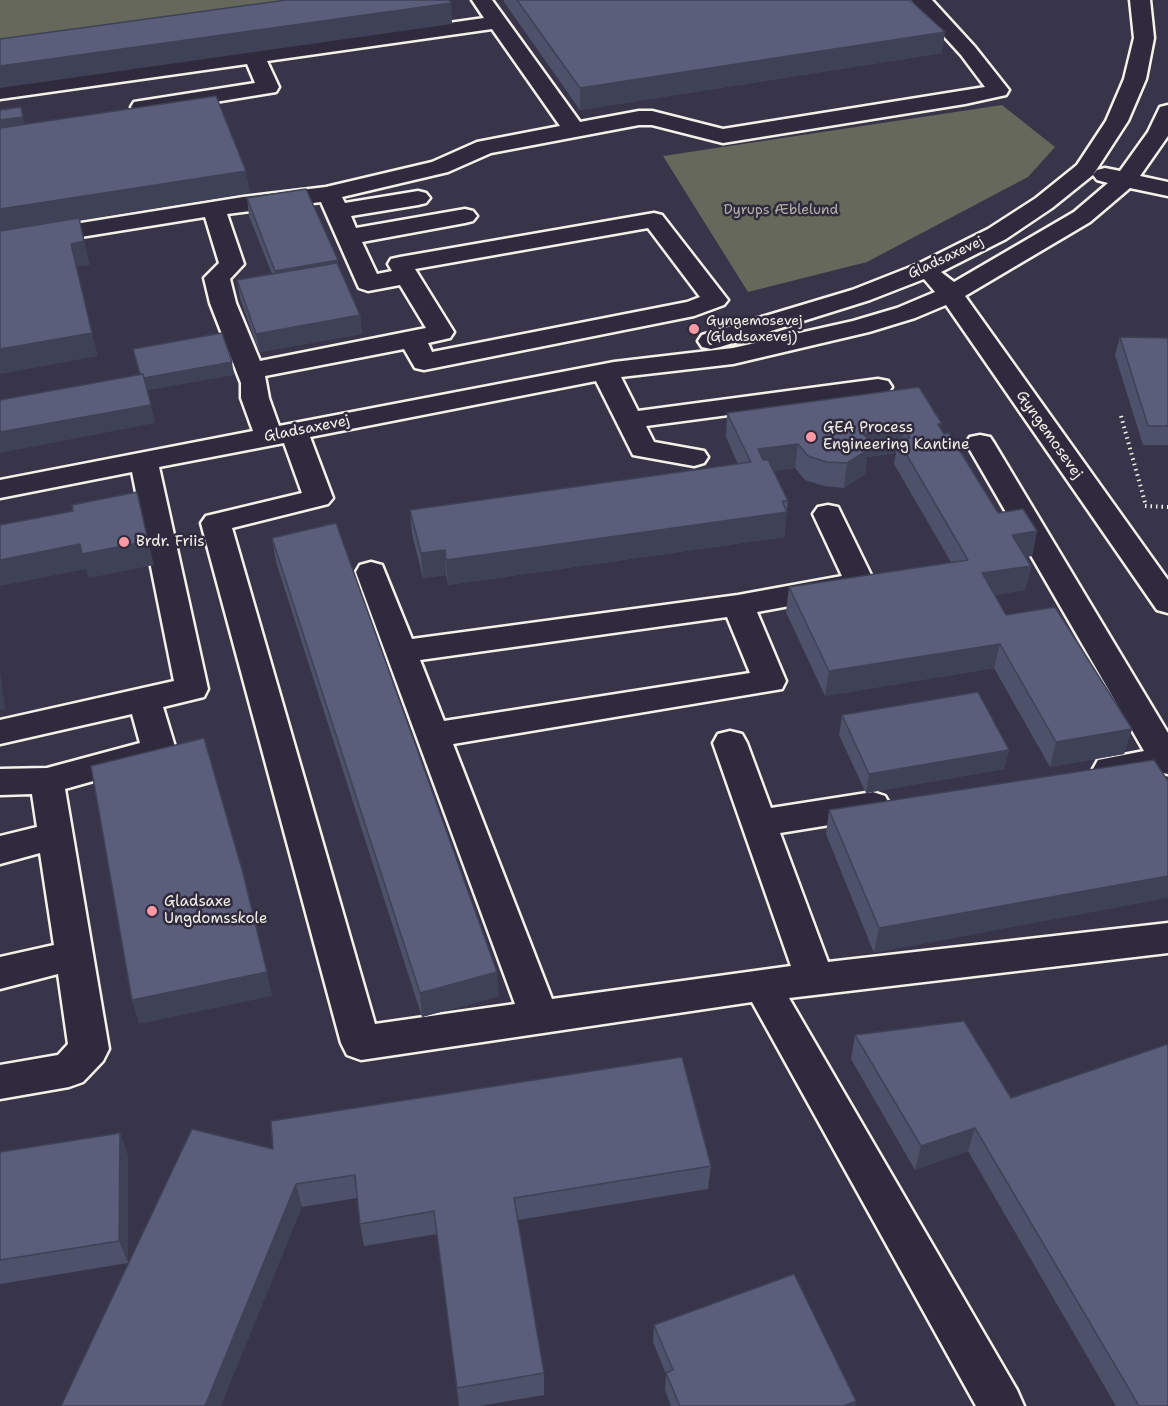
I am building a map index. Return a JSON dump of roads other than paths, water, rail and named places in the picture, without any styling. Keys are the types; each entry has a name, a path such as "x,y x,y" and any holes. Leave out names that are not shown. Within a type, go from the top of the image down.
{"street":[{"path":"482,0 574,129"},
{"path":"331,203 440,167 485,147 574,129 651,118 723,136 965,98 998,90 968,51 921,0"},
{"name":"Gladsaxevej","path":"610,371 861,295 927,269 997,234 1044,203 1084,170 1118,121 1135,79 1144,38 1140,0"},
{"path":"0,93 496,22"},
{"path":"119,111 268,87 255,57"},
{"name":"Gladsaxevej","path":"0,489 610,371 745,354 860,327 906,313 951,294 1031,249 1082,216 1125,180 1159,133 1168,112"},
{"path":"1084,170 1168,189"},
{"path":"0,243 214,209 418,198"},
{"path":"331,203 368,283 407,276"},
{"path":"214,209 232,264 217,278 223,303 250,371 255,398 282,434 318,498 216,523 361,1043 762,985 1168,938"},
{"path":"348,237 465,216"},
{"path":"250,371 416,351 694,308 715,300 654,220 400,264 441,332 416,351"},
{"name":"Gyngemosevej","path":"927,269 951,294 1168,603"},
{"path":"416,351 443,403"},
{"path":"610,371 643,449 694,458"},
{"path":"629,420 878,387"},
{"path":"980,443 1154,710 1167,761 1074,774"},
{"path":"0,732 192,689 144,462"},
{"path":"401,652 738,606 860,583 828,514"},
{"path":"371,572 539,1017"},
{"path":"432,735 770,681 738,606"},
{"path":"0,782 47,781 159,750 144,700"},
{"path":"730,743 815,979"},
{"path":"0,1082 69,1070 89,1049 47,781"},
{"path":"759,823 899,801"},
{"path":"0,850 56,836"},
{"path":"0,973 75,955"},
{"path":"762,985 1001,1406"}],"place":[{"name":"Gyngemosevej (Gladsaxevej)","path":"694,329"},
{"name":"GEA Process Engineering Kantine","path":"811,437"},
{"name":"Brdr. Friis","path":"124,542"},
{"name":"Gladsaxe Ungdomsskole","path":"152,911"}],"park label":[{"name":"Dyrups Æblelund","path":"781,210"}]}
